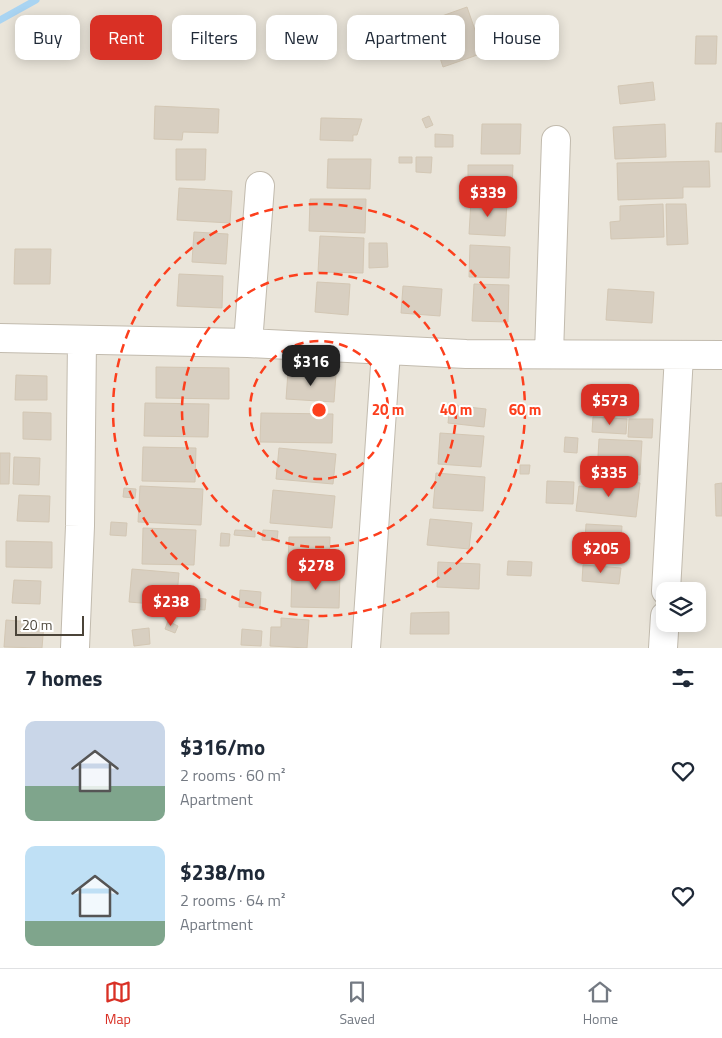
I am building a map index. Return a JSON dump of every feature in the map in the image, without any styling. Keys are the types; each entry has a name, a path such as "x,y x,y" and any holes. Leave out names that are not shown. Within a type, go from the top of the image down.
{"street":[{"path":"549,354 556,140"},
{"path":"248,342 260,186"},
{"path":"0,338 248,342 386,351 722,355"},
{"path":"74,648 80,526 82,340"},
{"path":"366,648 386,351"},
{"path":"666,582 679,355"},
{"path":"663,648 664,632"}],"shaded area":[{"path":"0,0 722,0 722,648 0,648"}],"building":[{"path":"467,7 475,30 475,56 465,59 465,15 445,15"},
{"path":"696,36 717,36 716,64 695,64"},
{"path":"441,60 463,60 443,67"},
{"path":"653,82 655,100 620,104 618,86"},
{"path":"155,106 219,109 218,133 183,132 182,140 154,139"},
{"path":"429,116 433,125 426,128 422,119"},
{"path":"321,118 362,119 357,135 353,135 353,141 320,140"},
{"path":"716,123 722,123 722,152 715,152"},
{"path":"482,124 521,124 520,154 481,154"},
{"path":"665,124 666,157 615,159 613,127"},
{"path":"435,134 453,135 453,147 435,147"},
{"path":"176,149 206,149 205,180 176,180"},
{"path":"399,157 412,157 412,163 399,163"},
{"path":"416,157 432,157 431,173 416,172"},
{"path":"328,159 371,159 370,189 327,188"},
{"path":"709,161 710,187 683,187 683,198 618,200 617,163"},
{"path":"468,165 513,165 512,190 468,190"},
{"path":"179,188 232,191 230,223 177,220"},
{"path":"310,199 366,199 365,233 309,231"},
{"path":"471,200 507,202 505,236 469,234"},
{"path":"663,204 664,237 611,239 610,222 620,221 620,206"},
{"path":"666,204 686,204 688,244 667,245"},
{"path":"194,232 228,234 226,264 192,262"},
{"path":"320,236 364,238 363,273 318,272"},
{"path":"369,243 387,243 388,267 369,268"},
{"path":"470,245 510,247 509,278 469,277"},
{"path":"15,249 51,249 50,284 14,284"},
{"path":"179,274 223,276 222,308 177,306"},
{"path":"317,282 350,284 348,315 315,312"},
{"path":"474,284 509,285 508,322 472,321"},
{"path":"403,286 442,289 440,316 401,313"},
{"path":"608,289 654,292 652,323 606,320"},
{"path":"156,367 229,368 229,399 156,398"},
{"path":"288,372 336,374 334,402 286,399"},
{"path":"16,375 47,376 47,400 15,400"},
{"path":"145,403 209,404 208,437 144,436"},
{"path":"450,405 486,409 484,427 448,423"},
{"path":"23,412 51,413 51,440 23,439"},
{"path":"261,413 333,414 332,443 260,442"},
{"path":"593,417 627,419 626,434 592,432"},
{"path":"629,419 653,419 652,438 628,437"},
{"path":"440,433 484,436 481,467 438,464"},
{"path":"565,437 578,438 577,453 564,452"},
{"path":"599,439 642,441 640,475 597,473"},
{"path":"143,447 196,448 195,482 142,481"},
{"path":"279,448 336,454 333,484 276,479"},
{"path":"0,453 10,453 9,484 0,484"},
{"path":"14,457 40,458 39,485 13,484"},
{"path":"520,465 530,465 529,474 520,474"},
{"path":"436,473 485,477 483,511 433,508"},
{"path":"594,478 640,483 636,517 576,511 579,486 593,487"},
{"path":"547,481 574,482 573,504 546,503"},
{"path":"722,483 722,516 716,516 715,484"},
{"path":"140,486 203,489 201,525 138,522"},
{"path":"124,488 136,489 135,498 123,497"},
{"path":"273,490 335,496 332,528 270,523"},
{"path":"19,495 50,496 49,522 17,521"},
{"path":"430,519 472,523 469,549 427,545"},
{"path":"111,522 127,523 126,536 110,535"},
{"path":"586,524 622,526 620,559 584,557"},
{"path":"143,528 196,530 194,565 142,564"},
{"path":"235,530 255,531 255,537 234,535"},
{"path":"263,530 278,531 277,541 262,540"},
{"path":"221,533 230,534 229,546 220,546"},
{"path":"289,537 330,537 329,566 288,565"},
{"path":"6,541 52,542 52,568 6,567"},
{"path":"508,561 532,562 531,576 507,575"},
{"path":"438,562 480,564 479,589 437,587"},
{"path":"583,565 621,568 619,584 582,581"},
{"path":"132,569 179,573 176,606 129,602"},
{"path":"292,573 340,574 339,608 291,607"},
{"path":"14,580 41,581 40,604 12,603"},
{"path":"240,590 261,592 260,608 239,607"},
{"path":"190,598 206,599 205,610 189,609"},
{"path":"449,612 449,634 410,634 411,613"},
{"path":"281,618 309,620 307,648 270,646 271,627 281,627"},
{"path":"6,620 44,623 42,648 4,647"},
{"path":"168,621 178,626 175,633 165,629"},
{"path":"149,628 150,644 134,646 132,630"},
{"path":"242,629 262,631 261,646 241,645"}],"waterway":[{"path":"0,20 36,0"}]}
